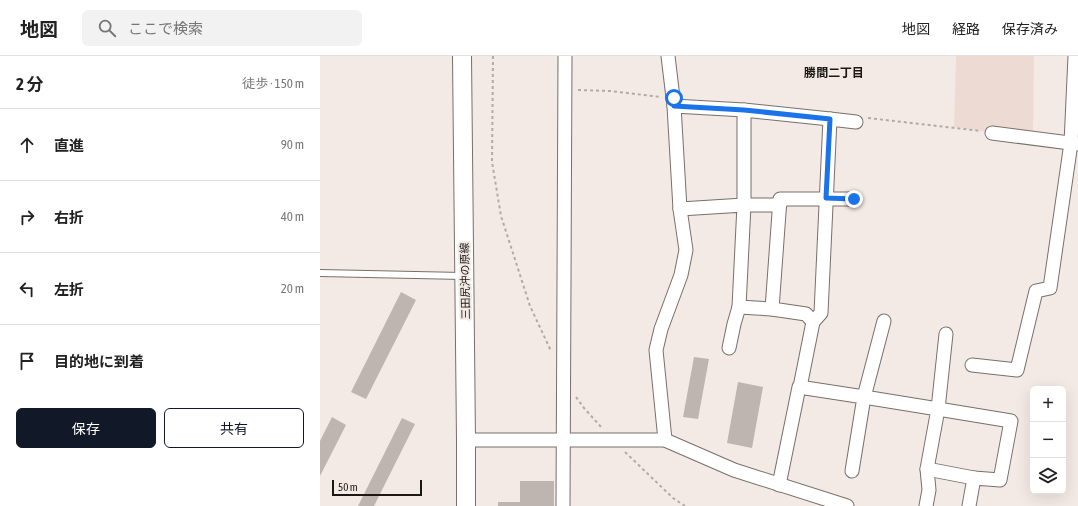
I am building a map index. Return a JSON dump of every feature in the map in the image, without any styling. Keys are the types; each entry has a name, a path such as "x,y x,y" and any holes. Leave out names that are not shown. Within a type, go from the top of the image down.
{"street":[{"name":"三田尻沖の原線","path":"462,56 466,506"},
{"path":"563,506 565,56"},
{"path":"665,440 656,350 661,328 681,276 686,250 680,209 674,106 668,56"},
{"path":"972,365 1017,370 1036,291 1050,288 1075,144 1075,56"},
{"path":"674,106 744,110 856,122"},
{"path":"729,348 739,307 744,205 744,110"},
{"path":"779,485 813,322 821,313 830,119"},
{"path":"992,133 1075,144"},
{"path":"772,310 780,199 854,199"},
{"path":"680,209 744,205 780,205"},
{"path":"739,307 806,314 813,322"},
{"path":"852,471 864,397 884,321"},
{"path":"926,506 929,490 928,469 938,409 946,334"},
{"path":"800,388 1011,421 1000,480 974,478 928,469"},
{"path":"466,440 665,440 734,470 847,506"},
{"path":"969,506 974,478"}],"lane":[{"path":"320,273 464,276"}],"path":[{"path":"493,56 492,162 501,216 530,306 551,352"}],"shaded area":[{"path":"956,56 1034,56 1033,139 954,127"}],"building":[{"path":"401,292 416,300 366,399 351,392"},
{"path":"694,357 709,359 698,419 683,417"},
{"path":"738,382 763,387 752,448 727,443"},
{"path":"332,417 346,425 320,476 320,441"},
{"path":"402,418 415,424 374,506 358,506"},
{"path":"520,481 554,481 554,506 498,506 498,502 520,502"}],"district":[{"name":"勝間二丁目","path":"834,73"}],"route":[{"path":"674,98 674,106 744,110 830,119 826,198 854,199"}]}
